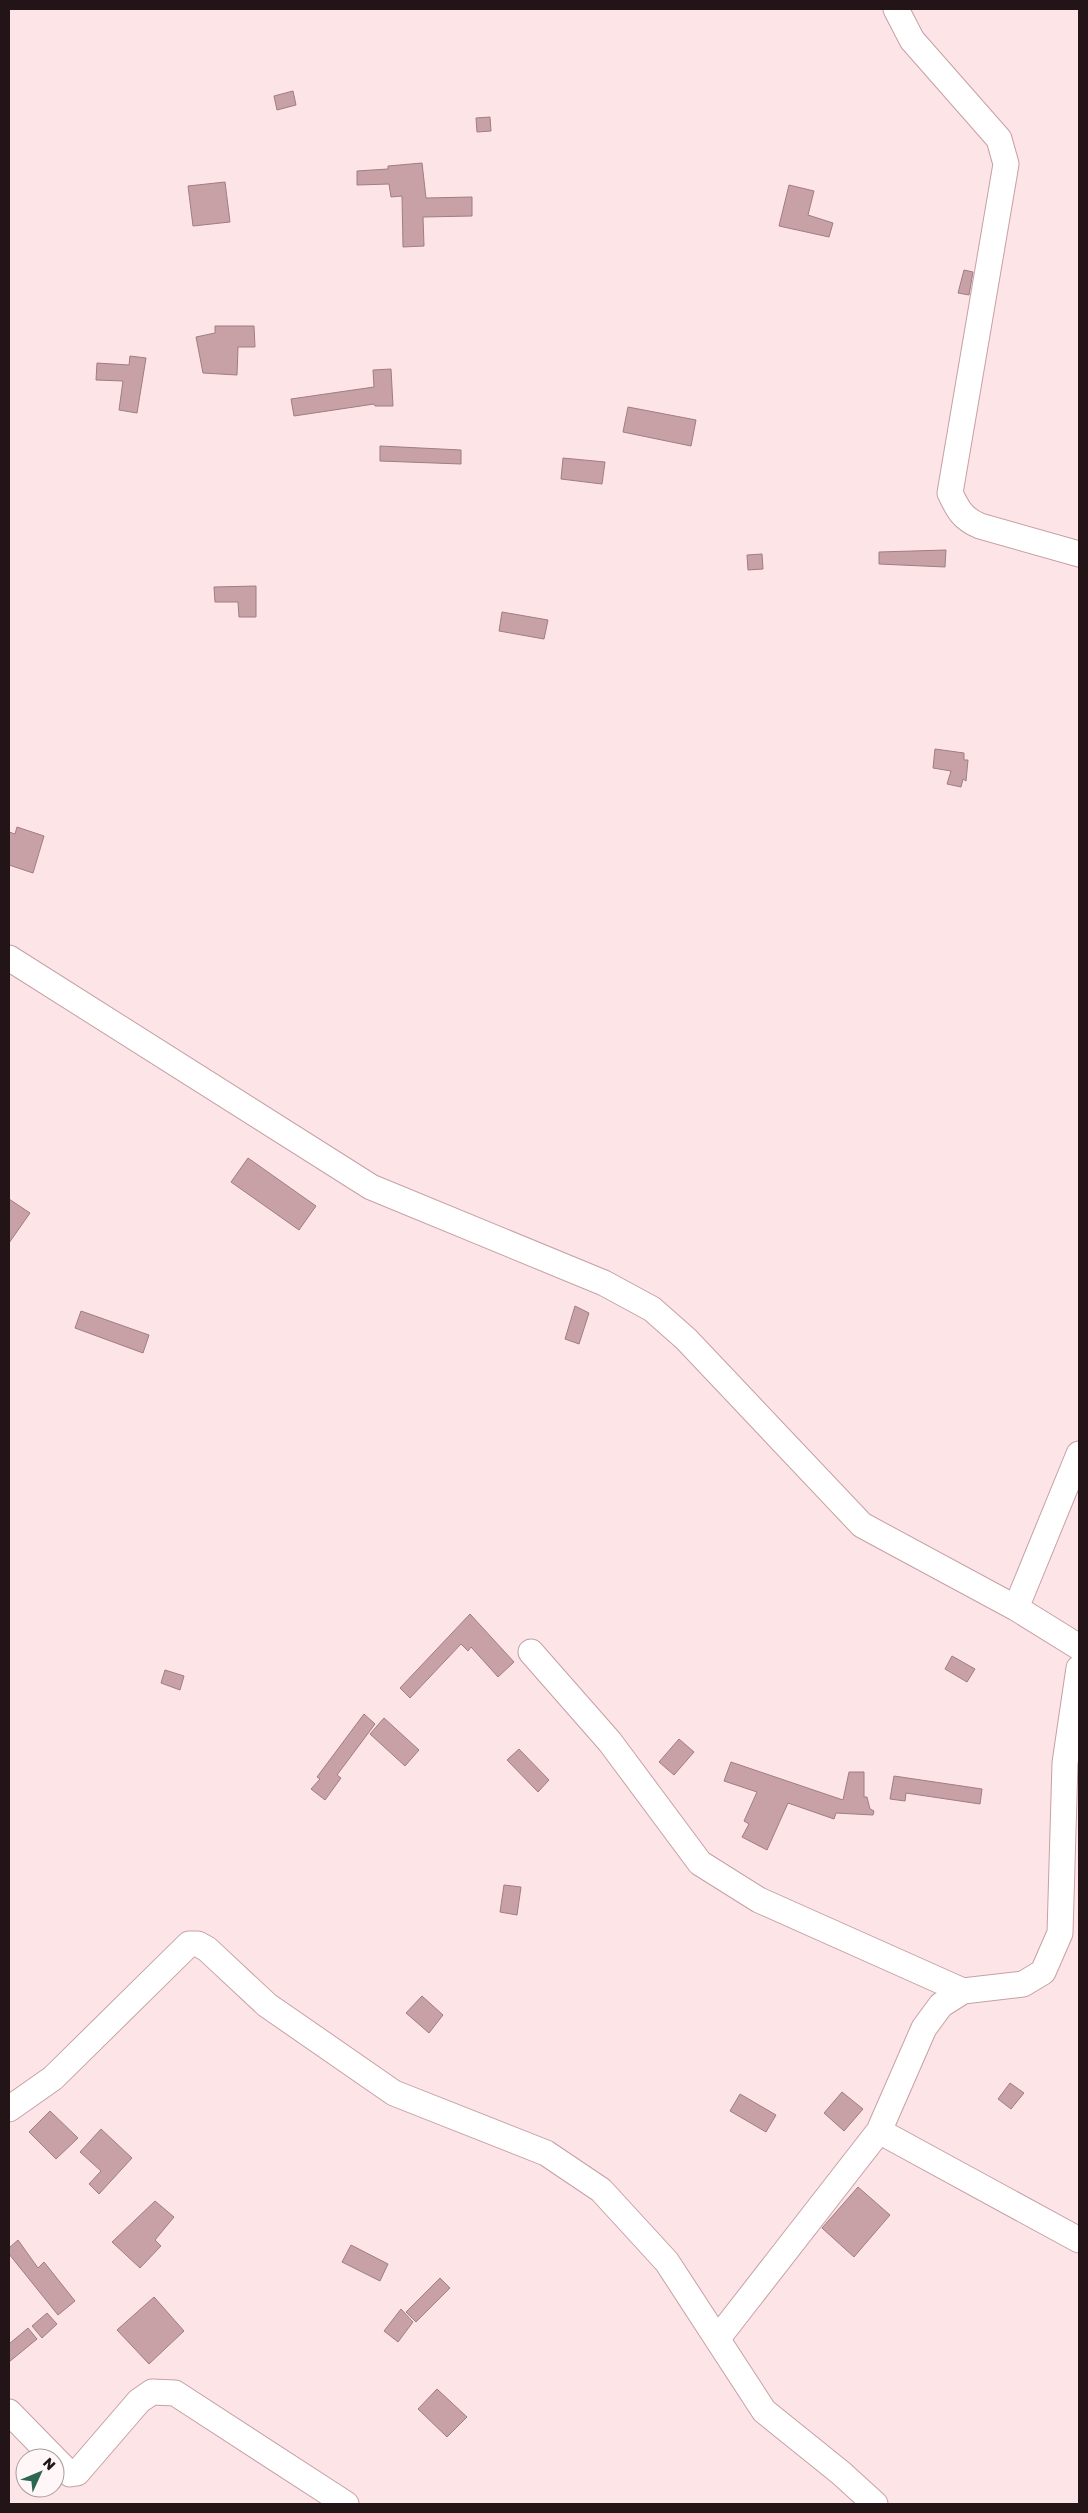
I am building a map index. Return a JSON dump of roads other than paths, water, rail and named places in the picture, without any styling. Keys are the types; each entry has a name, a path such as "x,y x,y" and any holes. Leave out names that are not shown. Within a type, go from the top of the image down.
{"street":[{"path":"896,9 912,40 999,139 1006,164 950,493 958,510 966,520 980,526 1079,554"},
{"path":"9,958 371,1187 604,1283 652,1309 686,1339 862,1525 1016,1608 1079,1647"},
{"path":"1016,1608 1079,1454"},
{"path":"531,1652 610,1742 700,1863 759,1900 963,1991"},
{"path":"718,2338 879,2131 924,2028 941,2005 963,1991 1023,1984 1043,1972 1060,1932 1065,1763 1079,1668"},
{"path":"9,2109 53,2078 189,1944 198,1944 207,1949 267,2005 394,2093 546,2153 601,2190 667,2262 764,2411 841,2473 875,2504"},
{"path":"879,2131 1079,2240"},
{"path":"65,2469 70,2474 77,2473 139,2401 152,2392 175,2393 346,2504"},
{"path":"9,2412 43,2448"}]}
